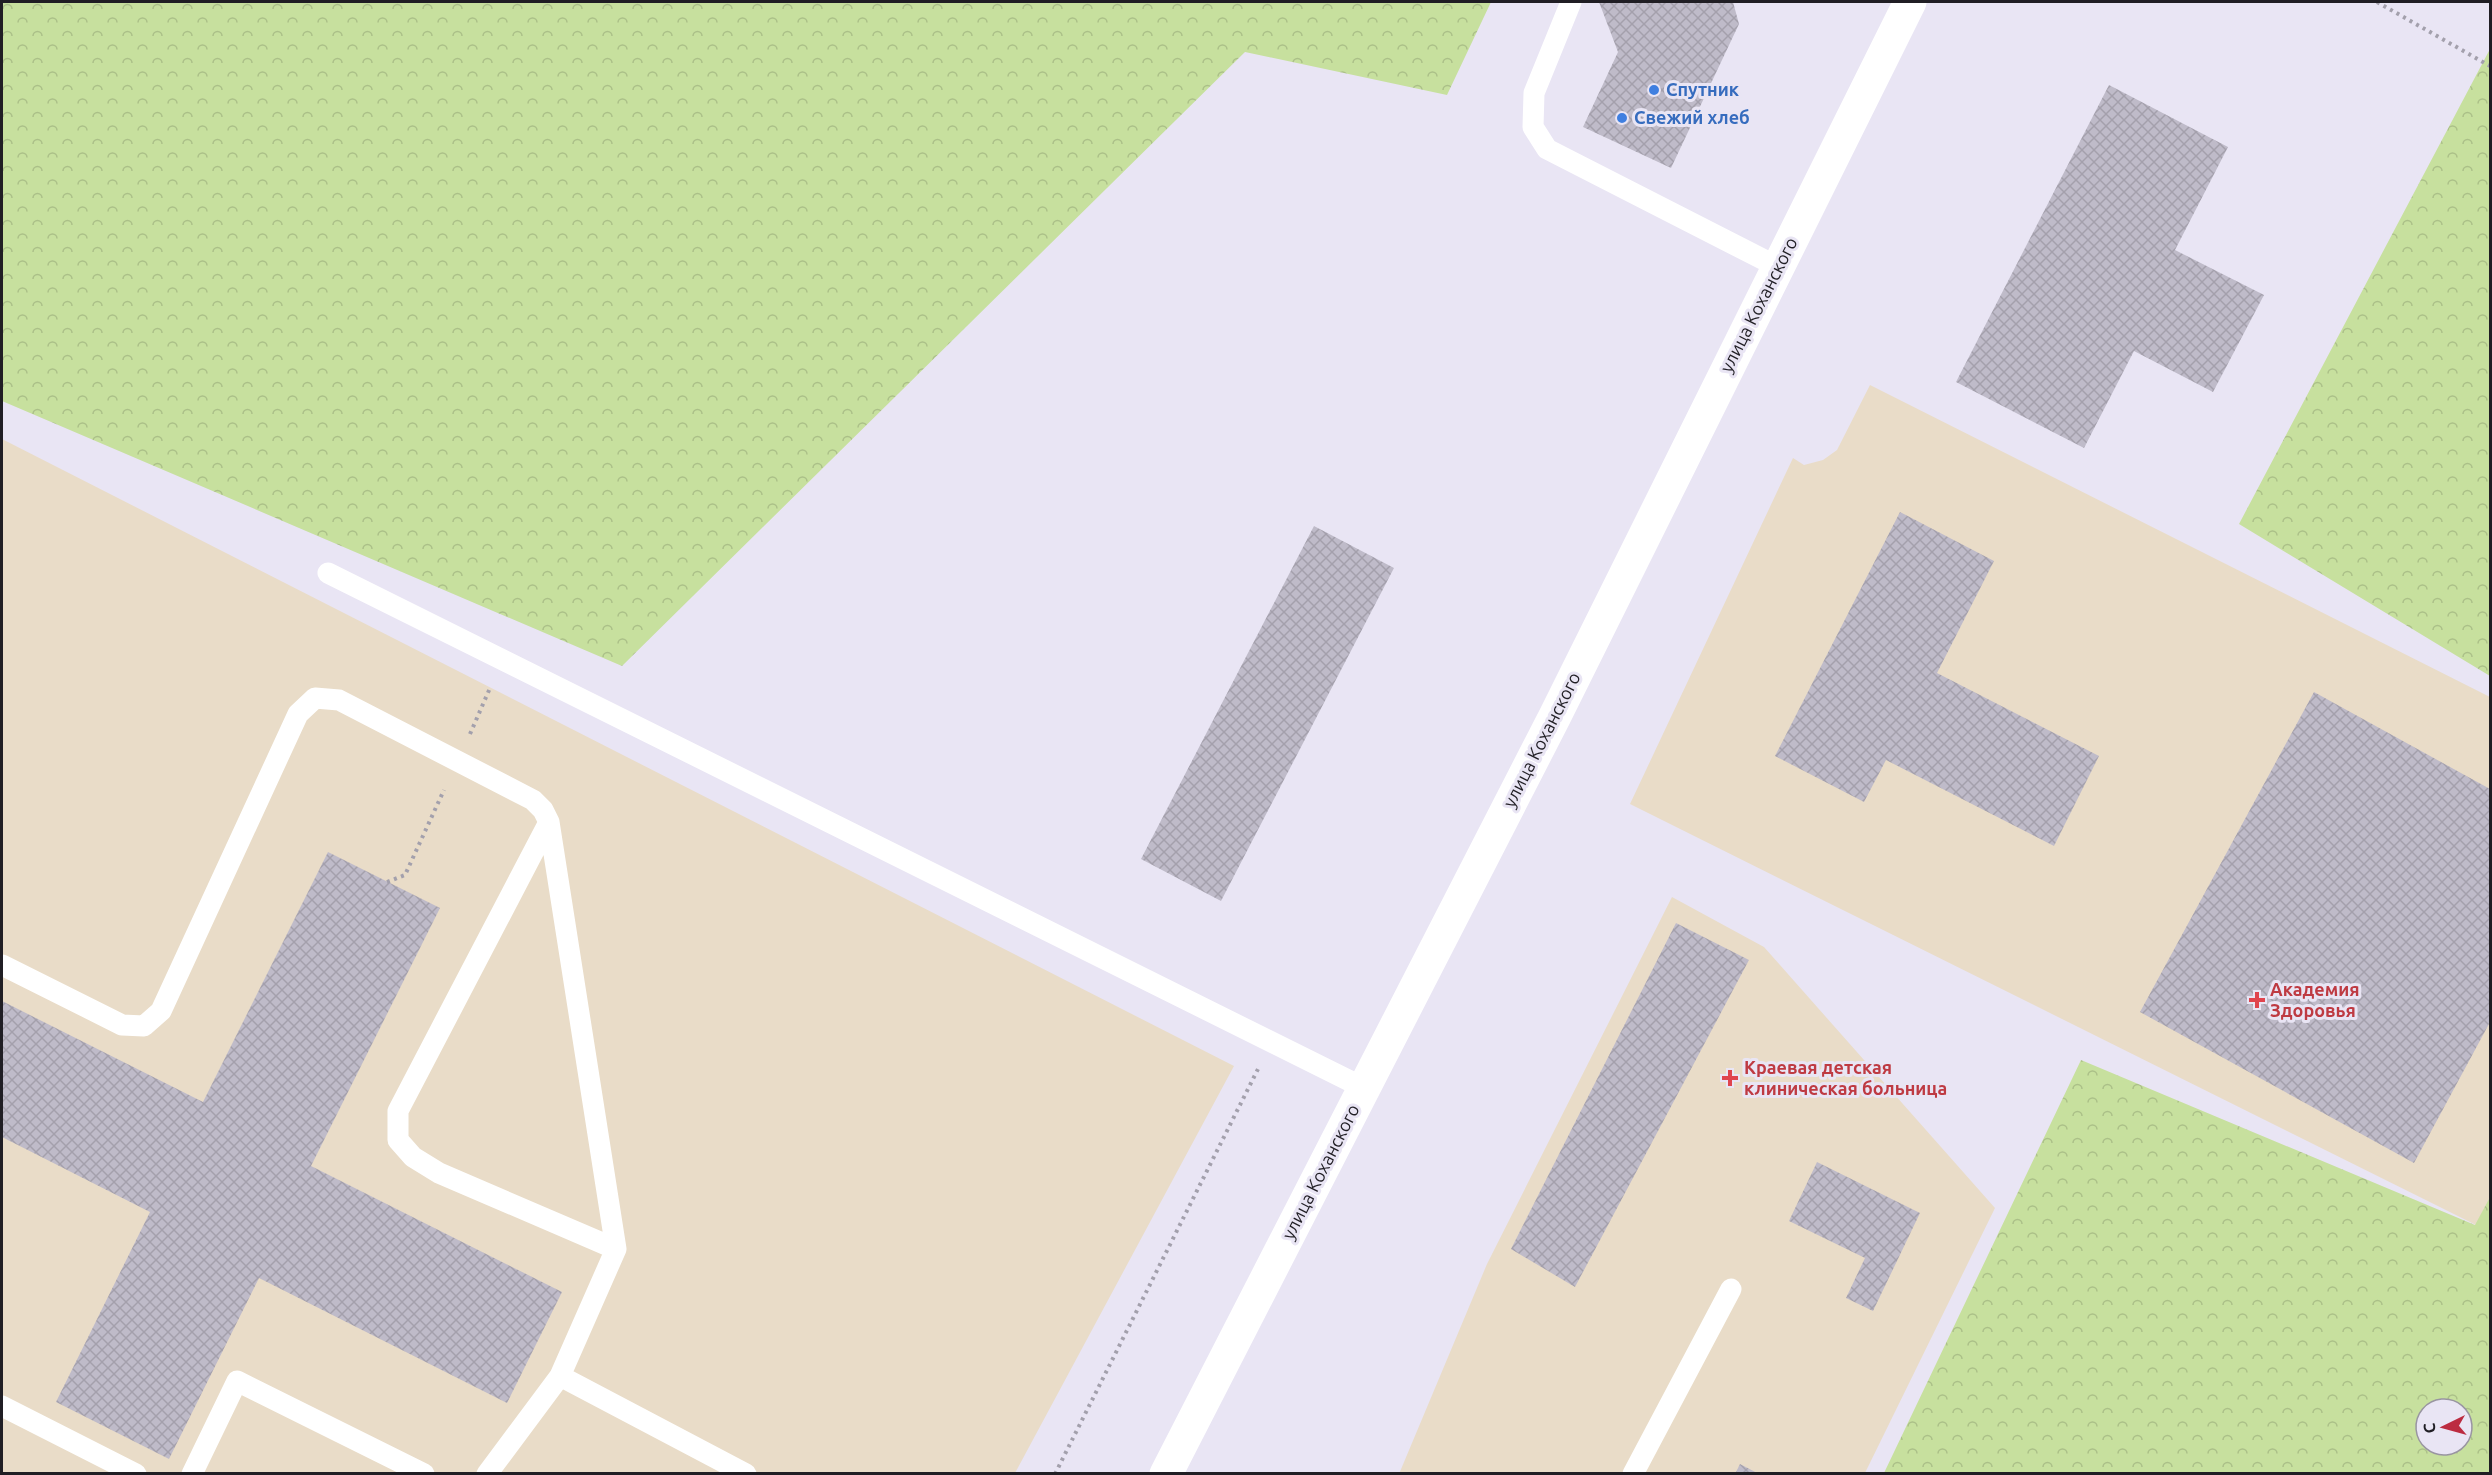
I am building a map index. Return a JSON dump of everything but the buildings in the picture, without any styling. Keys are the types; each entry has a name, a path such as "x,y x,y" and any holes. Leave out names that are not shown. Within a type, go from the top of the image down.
{"street":[{"name":"улица Коханского","path":"1166,1473 1559,706 1910,2"}],"lane":[{"path":"1571,2 1534,93 1533,127 1547,149 1778,267"},
{"path":"328,573 1364,1088"},
{"path":"2,965 122,1025 144,1026 161,1011 298,714 315,698 339,700 533,800 543,810 549,822 616,1249 560,1376 487,1473"},
{"path":"549,822 398,1111 398,1140 413,1157 439,1173 616,1249"},
{"path":"1634,1473 1731,1289"},
{"path":"560,1376 746,1473"},
{"path":"192,1473 237,1381 424,1473"},
{"path":"2,1406 136,1473"}],"path":[{"path":"2377,2 2490,66"},
{"path":"1055,1473 1272,1042"}],"shaded area":[{"name":"Академия Здоровья","path":"1870,385 2490,697 2490,1197 2476,1225 1630,804 1793,458 1804,465 1823,460 1837,450"},
{"path":"2,439 1234,1066 1015,1473 2,1473"},
{"name":"Краевая детская клиническая больница","path":"1672,897 1764,947 1995,1208 1865,1473 1399,1474 1487,1264"}],"green space":[{"path":"2,2 1491,2 1447,95 1245,52 622,666 2,401"},
{"path":"2490,49 2490,676 2239,524"},
{"path":"2081,1060 2475,1225 2490,1197 2490,1473 1884,1473"}],"place":[{"name":"Спутник","path":"1654,90"},
{"name":"Свежий хлеб","path":"1622,118"},
{"name":"Академия Здоровья","path":"2257,1000"},
{"name":"Краевая детская клиническая больница","path":"1730,1078"}]}
